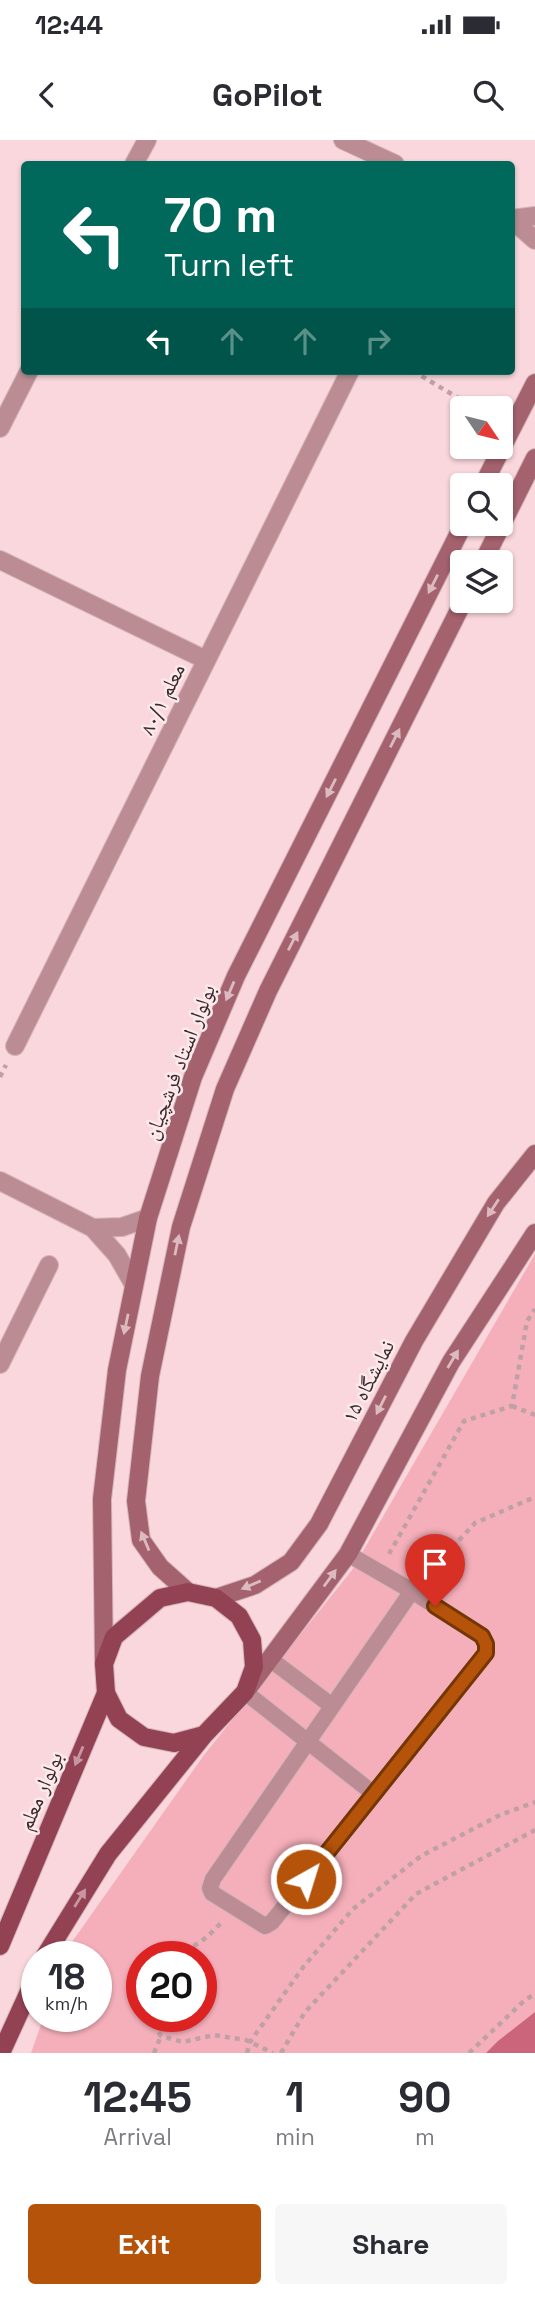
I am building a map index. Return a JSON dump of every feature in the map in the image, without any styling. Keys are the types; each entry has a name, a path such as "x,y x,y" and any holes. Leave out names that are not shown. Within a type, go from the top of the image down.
{"main road":[{"path":"54,1941 108,1854 204,1735 245,1692 254,1667 251,1640 239,1616 216,1598 188,1592 160,1598 114,1637 104,1664 106,1693 119,1719 144,1737 174,1743 204,1735"},
{"name":"بولوار معلم","path":"0,1946 106,1693"},
{"path":"1,2053 21,2009"}],"street":[{"path":"136,161 147,140"},
{"path":"343,140 388,161"},
{"path":"515,218 535,216"},
{"path":"515,222 535,240"},
{"path":"0,428 27,375"},
{"name":"معلم ۸۰/۱","path":"15,1046 348,375"},
{"path":"489,473 535,383"},
{"path":"489,550 535,458"},
{"name":"بولوار استاد فرشچیان","path":"104,1664 102,1499 117,1370 148,1218 193,1077 236,976 457,536"},
{"path":"0,560 206,660"},
{"path":"188,1592 160,1567 141,1540 136,1501 150,1376 181,1227 225,1089 268,991 457,613"},
{"name":"نمایشگاه ۱۵","path":"216,1598 255,1585 292,1562 319,1524 414,1341 496,1203 535,1154"},
{"path":"0,1181 93,1228 117,1255 134,1285"},
{"path":"93,1228 122,1227 148,1218"},
{"path":"245,1692 348,1554 451,1362 535,1233"},
{"path":"0,1364 49,1265"}],"lane":[{"path":"348,1554 412,1591 482,1636 486,1653 272,1922 265,1926 212,1893 210,1888 213,1879 412,1591"},
{"path":"270,1659 332,1706"},
{"path":"245,1692 374,1794"}],"path":[{"path":"420,375 455,396"},
{"path":"512,1406 527,1321 535,1309"},
{"path":"379,1572 464,1421 512,1406 535,1415"},
{"path":"412,1591 475,1523 535,1497"},
{"path":"247,2053 250,2042 304,1966 353,1909 421,1856 500,1815 535,1802"},
{"path":"281,2053 305,2012 416,1894 535,1830"},
{"path":"202,1941 234,1908"},
{"path":"469,2053 525,2000 535,1994"},
{"path":"158,2032 161,2036 183,2042 214,2035 250,2042 273,2053"},
{"path":"154,2053 161,2036"}],"shaded area":[{"path":"535,1254 535,2053 31,2053 38,2032 112,2032 112,1941 73,1941 204,1755 352,1570"},
{"path":"535,2012 535,2053 486,2053 498,2041"}],"route":[{"path":"306,1879 486,1653 482,1636 435,1606"}]}
